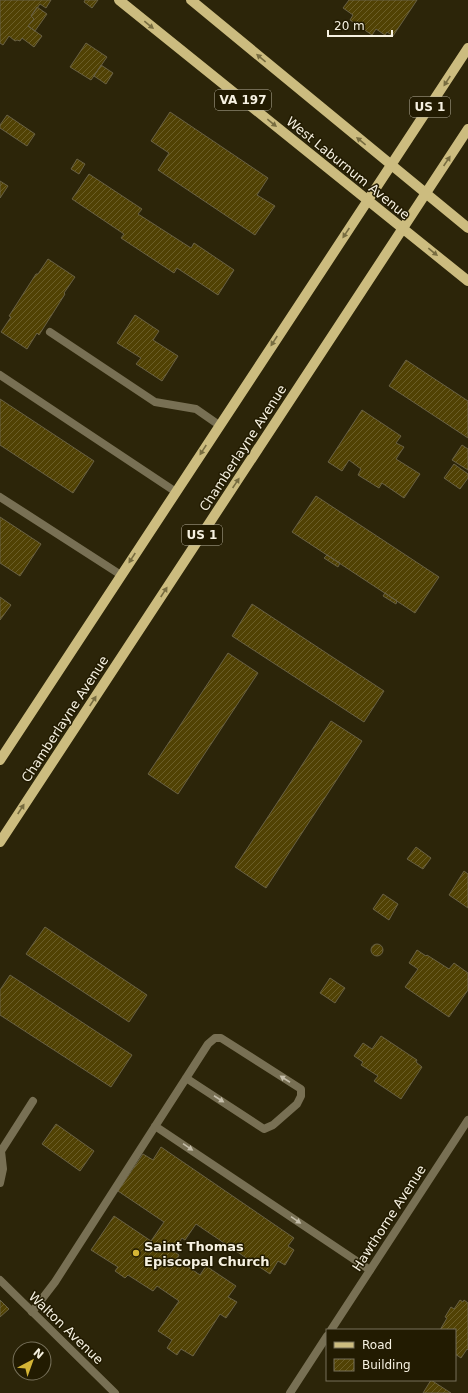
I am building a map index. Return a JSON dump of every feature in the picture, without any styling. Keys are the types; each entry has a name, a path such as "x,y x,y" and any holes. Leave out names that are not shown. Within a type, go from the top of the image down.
{"main road":[{"name":"West Laburnum Avenue","path":"118,0 468,281"},
{"name":"VA 197","path":"191,0 425,193"},
{"name":"US 1","path":"0,760 468,48"},
{"name":"Chamberlayne Avenue","path":"0,842 468,129"},
{"path":"425,193 468,228"}],"street":[{"path":"50,332 155,402 196,409 220,425"},
{"path":"0,375 176,492"},
{"path":"0,497 121,575"},
{"path":"32,1312 55,1282 156,1126 186,1078 208,1044 215,1038 221,1038 301,1089 301,1096 297,1104 273,1126 264,1128 186,1078"},
{"path":"0,1183 3,1169 1,1151 33,1101"},
{"name":"Hawthorne Avenue","path":"332,1329 468,1120"},
{"path":"156,1126 370,1270"},
{"name":"Walton Avenue","path":"0,1280 115,1393"},
{"path":"290,1393 326,1338"}],"building":[{"path":"0,0 51,0 46,8 40,4 31,16 34,19 28,26 42,36 34,47 22,38 20,41 15,41 9,36 3,45 0,43"},
{"path":"85,0 98,0 92,8 84,2"},
{"path":"349,0 417,0 393,36 387,32 385,35 376,29 372,35 350,20 353,15 343,8"},
{"path":"37,7 47,14 35,31 28,26 34,19 31,16"},
{"path":"86,43 107,57 91,80 70,67"},
{"path":"101,65 113,73 106,84 94,76"},
{"path":"170,112 268,178 257,195 275,206 255,235 158,170 169,153 151,141"},
{"path":"7,115 35,134 27,146 0,128 0,125"},
{"path":"77,159 85,164 79,174 71,169"},
{"path":"89,174 142,209 138,214 191,248 194,243 234,270 218,295 177,268 174,273 121,238 124,234 72,199"},
{"path":"0,181 8,186 0,198"},
{"path":"48,259 75,277 39,335 37,333 27,349 1,332 11,317 9,316 36,274 38,274"},
{"path":"135,315 159,331 153,340 178,356 162,381 136,364 141,358 117,343"},
{"path":"406,360 468,401 468,438 389,386"},
{"path":"0,399 94,461 73,493 0,445"},
{"path":"362,410 401,436 396,443 404,447 396,459 420,474 404,498 382,483 379,488 358,475 361,469 349,460 342,471 328,462"},
{"path":"462,445 468,449 468,470 452,460"},
{"path":"454,464 468,474 468,478 460,489 444,478"},
{"path":"316,496 439,577 415,613 292,532"},
{"path":"0,517 41,544 20,576 0,563"},
{"path":"327,555 340,563 338,567 324,558"},
{"path":"385,593 397,601 396,604 383,596"},
{"path":"0,597 11,605 0,620"},
{"path":"252,604 384,691 364,722 232,636"},
{"path":"228,653 258,673 178,794 148,774"},
{"path":"331,721 362,741 266,888 235,867"},
{"path":"416,847 431,858 423,869 407,859"},
{"path":"464,871 468,874 468,908 449,895"},
{"path":"383,894 398,904 389,920 373,909"},
{"path":"45,927 147,995 129,1022 26,954"},
{"path":"375,944 379,944 383,950 379,956 375,956 371,952 371,948"},
{"path":"417,950 449,969 454,963 468,973 468,990 449,1017 405,987 418,969 409,963"},
{"path":"10,975 132,1055 111,1087 0,1015 0,990"},
{"path":"330,978 345,988 335,1003 320,993"},
{"path":"381,1036 417,1060 416,1062 422,1067 401,1099 374,1081 378,1076 361,1065 363,1062 354,1056 363,1043 372,1049"},
{"path":"56,1124 94,1151 80,1171 42,1144"},
{"name":"Saint Thomas Episcopal Church","path":"161,1147 294,1238 288,1246 294,1250 285,1265 278,1261 270,1274 196,1224 185,1240 182,1238 173,1251 179,1255 177,1259 200,1275 206,1266 236,1286 228,1297 237,1302 226,1318 220,1314 193,1356 181,1349 177,1355 167,1348 172,1340 158,1331 179,1301 157,1286 153,1291 128,1275 125,1278 115,1271 118,1267 91,1250 114,1216 151,1241 164,1222 118,1191 143,1154 153,1160"},
{"path":"0,1300 9,1309 0,1317"},
{"path":"460,1300 463,1302 464,1300 468,1303 468,1350 467,1349 461,1358 456,1355 456,1329 441,1329 451,1307 454,1309"},
{"path":"430,1381 433,1381 451,1393 423,1393"}],"place":[{"name":"Saint Thomas Episcopal Church","path":"136,1253"}]}
